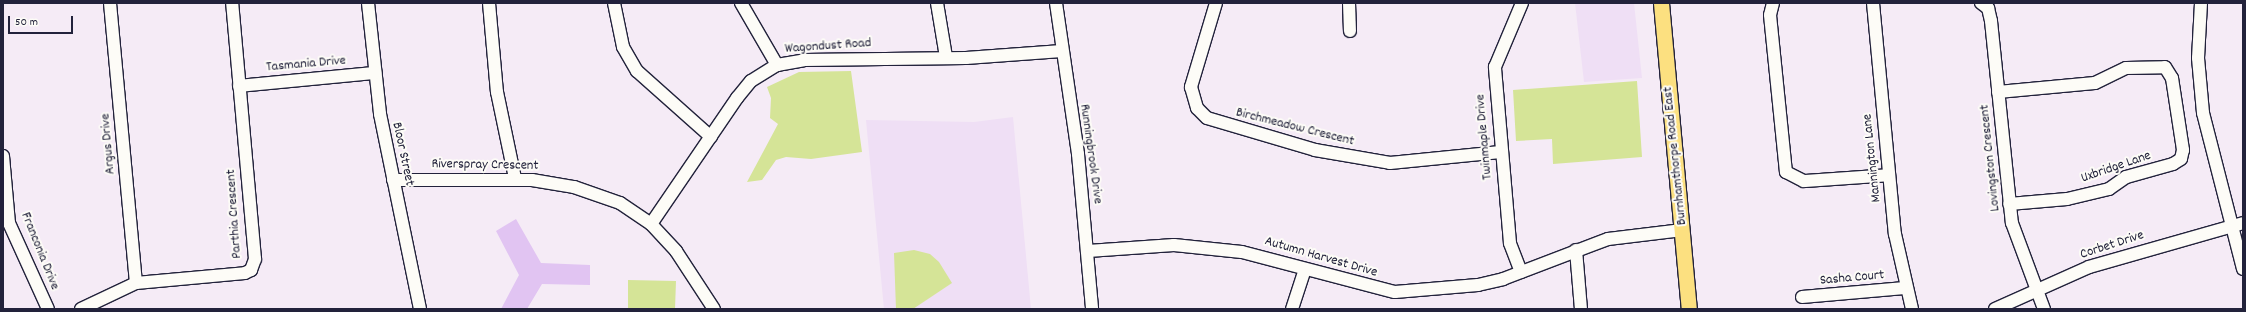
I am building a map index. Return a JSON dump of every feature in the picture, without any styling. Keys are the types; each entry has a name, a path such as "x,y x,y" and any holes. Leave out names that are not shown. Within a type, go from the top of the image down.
{"main road":[{"name":"Burnhamthorpe Road East","path":"1661,3 1689,309"}],"street":[{"name":"Argus Drive","path":"110,3 136,283"},
{"name":"Parthia Crescent","path":"81,309 136,283 245,274 251,270 255,259 232,3"},
{"name":"Bloor Street","path":"368,3 375,73 394,180 420,309"},
{"path":"489,3 497,92 515,178"},
{"path":"614,3 623,47 637,71 711,137"},
{"path":"741,3 777,65"},
{"path":"937,3 946,57"},
{"name":"Runningbrook Drive","path":"1056,3 1088,251 1092,309"},
{"name":"Birchmeadow Crescent","path":"1216,3 1191,87 1196,108 1207,118 1315,150 1390,163 1500,152"},
{"path":"1348,3 1350,31"},
{"name":"Twinmaple Drive","path":"1521,272 1510,243 1500,152 1495,67 1522,3"},
{"path":"1773,3 1770,15 1786,172 1804,181 1889,175"},
{"name":"Mannington Lane","path":"1873,3 1889,175 1905,288 1912,309"},
{"name":"Lovingston Crescent","path":"1981,3 1988,8 1991,21 2012,223 2044,309"},
{"path":"2200,3 2198,58 2203,113 2243,269"},
{"name":"Wagondust Road","path":"651,224 745,88 777,65 804,60 946,57 1062,50"},
{"name":"Uxbridge Lane","path":"1998,92 2096,83 2126,68 2165,67 2172,78 2183,150 2181,159 2173,164 2126,177 2109,189 2067,199 2009,204"},
{"name":"Tasmania Drive","path":"239,86 375,73"},
{"name":"Franconia Drive","path":"3,156 10,223 48,309"},
{"name":"Riverspray Crescent","path":"394,180 515,178 585,190 620,203 651,224 694,274 714,309"},
{"name":"Corbet Drive","path":"1996,309 2036,290 2129,254 2243,223"},
{"name":"Autumn Harvest Drive","path":"1088,251 1146,246 1204,247 1271,258 1305,269 1395,292 1478,285 1521,272 1576,250 1626,235 1682,230"},
{"path":"1576,250 1581,309"},
{"path":"1292,309 1305,269"},
{"name":"Sasha Court","path":"1802,297 1905,288"}],"shaded area":[{"path":"1575,3 1634,3 1642,78 1584,82"},
{"path":"1013,117 1031,309 884,309 866,120 974,122"}],"green space":[{"path":"851,71 862,152 811,159 786,157 776,160 762,180 747,182 778,124 770,118 771,98 767,87 799,72"},
{"path":"1637,81 1642,157 1553,164 1552,139 1516,141 1513,90"},
{"path":"914,250 930,254 939,262 952,283 913,309 896,309 894,253"},
{"path":"628,280 676,281 675,309 628,309"}],"building":[{"path":"516,219 541,263 590,265 590,285 542,284 527,309 501,309 519,275 496,231"}]}
